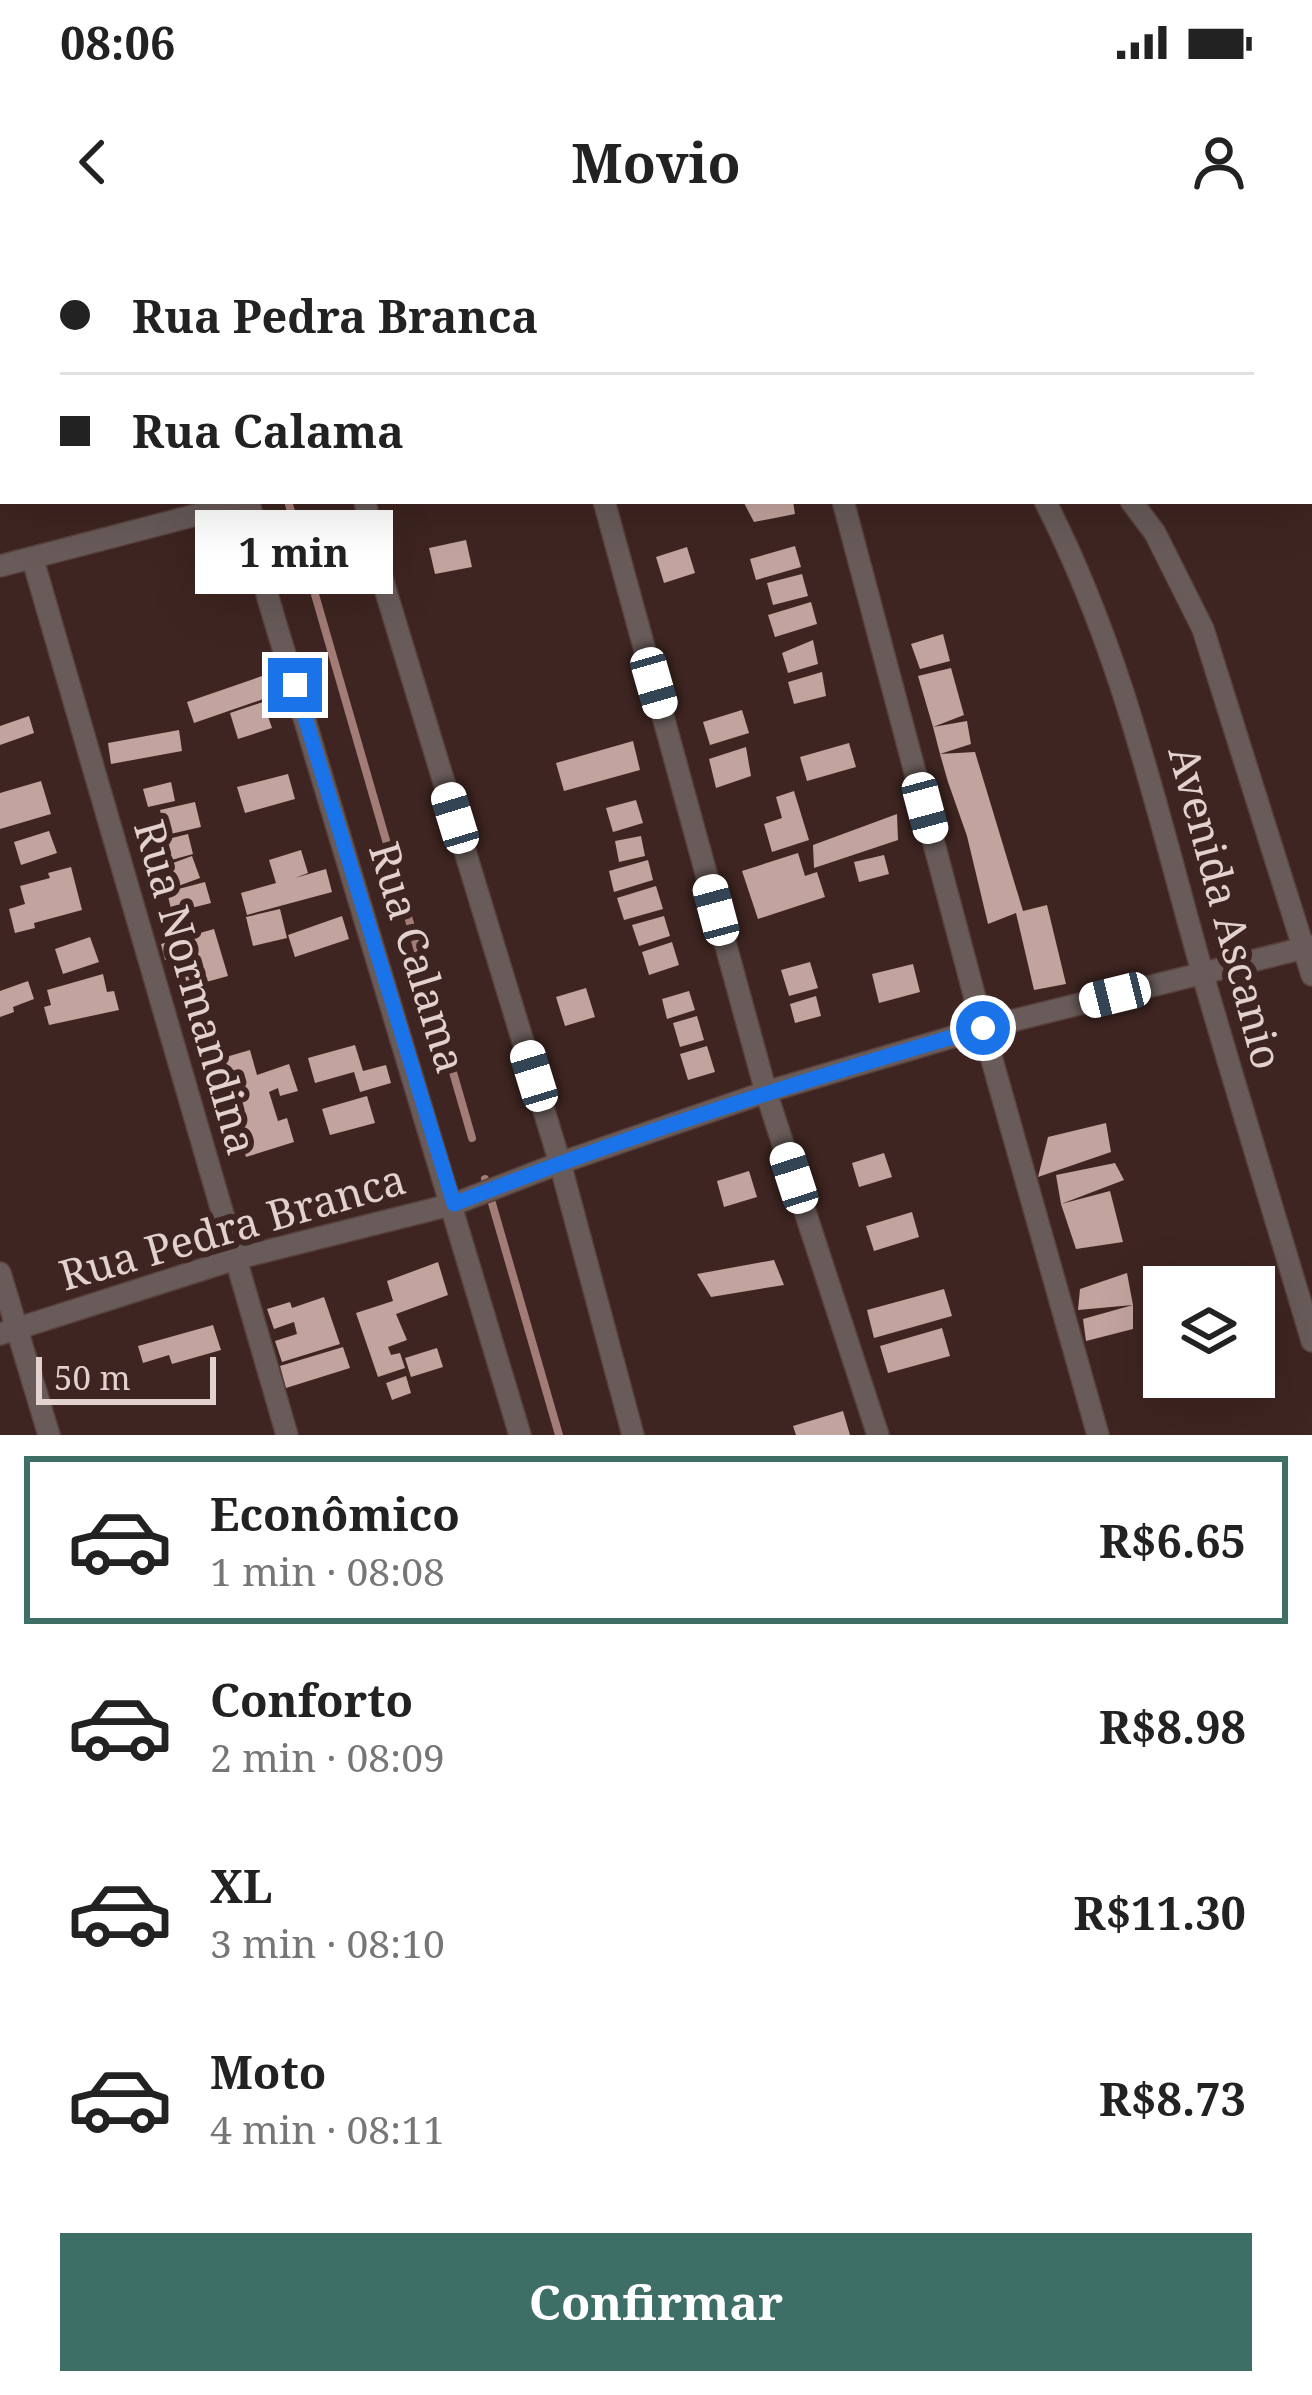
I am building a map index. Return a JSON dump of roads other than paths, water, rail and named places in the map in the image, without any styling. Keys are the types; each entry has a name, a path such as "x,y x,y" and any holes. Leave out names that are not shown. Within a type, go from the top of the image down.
{"street":[{"path":"0,566 238,504"},
{"name":"Rua Calama","path":"250,504 268,598 520,1435"},
{"path":"366,504 376,559 560,1162 633,1435"},
{"path":"605,504 766,1093 878,1435"},
{"path":"844,504 983,1028 1098,1435"},
{"name":"Avenida Ascanio","path":"1046,504 1087,588 1136,723 1203,973 1312,1341"},
{"name":"Avenida Ascanio","path":"1133,504 1155,533 1204,629 1308,947 1312,975"},
{"name":"Rua Normandina","path":"33,560 287,1435"},
{"name":"Rua Pedra Branca","path":"8,1332 235,1259 454,1204 560,1162 766,1093 983,1028 1308,947"},
{"path":"0,1273 8,1332 49,1435"}],"waterway":[{"path":"289,504 472,1138"},
{"path":"485,1179 559,1435"}]}
